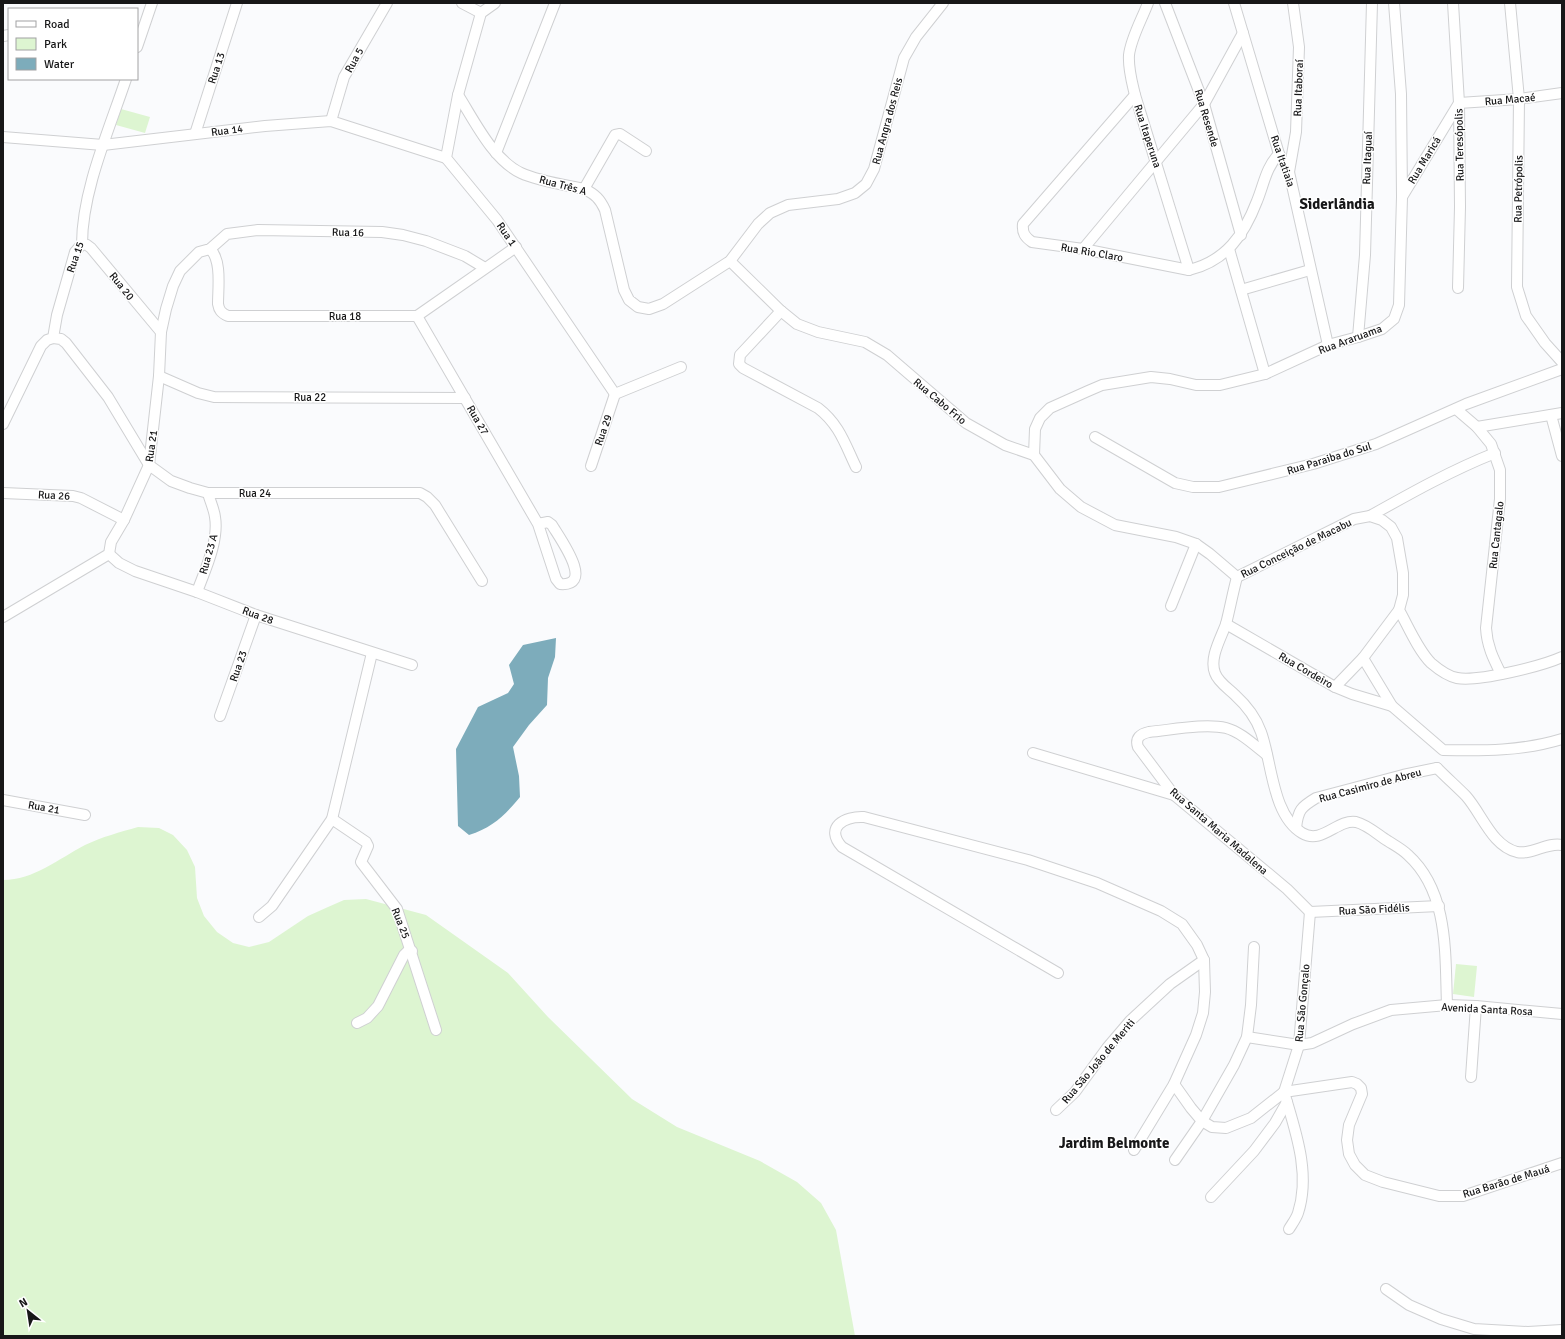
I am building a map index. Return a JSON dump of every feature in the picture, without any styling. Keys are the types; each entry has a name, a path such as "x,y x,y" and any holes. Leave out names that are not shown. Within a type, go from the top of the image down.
{"street":[{"path":"138,44 152,3"},
{"name":"Rua 13","path":"195,134 237,3"},
{"name":"Rua 5","path":"331,121 344,77 387,3"},
{"path":"462,3 481,13"},
{"path":"446,158 458,95 481,13 495,3"},
{"path":"496,152 554,3"},
{"name":"Rua Angra dos Reis","path":"629,300 638,307 649,309 663,304 730,261 758,224 770,213 788,205 838,199 856,193 866,184 874,169 904,58 916,37 943,3"},
{"name":"Rua Itaperuna","path":"1148,3 1129,55 1129,67 1135,95 1157,162 1189,270"},
{"name":"Rua Resende","path":"1165,3 1204,104 1241,235"},
{"name":"Rua Itatiaia","path":"1234,3 1279,154 1289,172 1328,346"},
{"name":"Rua Itaboraí","path":"1289,172 1296,132 1299,47 1292,3"},
{"name":"Rua Itaguaí","path":"1358,337 1365,255 1372,3"},
{"name":"Rua Araruama","path":"1034,455 1035,429 1040,418 1050,408 1102,385 1151,378 1170,379 1196,385 1220,385 1265,374 1328,346 1382,329 1394,319 1399,305 1402,197 1401,94 1394,3"},
{"name":"Rua Teresópolis","path":"1453,3 1458,102 1460,207 1458,288"},
{"name":"Rua Petrópolis","path":"1510,3 1519,99 1517,287 1526,316 1544,343 1562,362"},
{"path":"1083,249 1204,104 1243,33"},
{"name":"Rua 15","path":"54,338 57,315 75,252 82,244 82,224 103,145 126,80"},
{"name":"Rua Macaé","path":"1458,102 1519,99 1562,93"},
{"name":"Rua Três A","path":"458,95 486,140 507,164 521,173 584,189 593,193 601,200 606,210 624,290 629,300"},
{"name":"Rua Rio Claro","path":"1135,95 1023,224 1022,231 1026,238 1032,242 1083,249 1189,270"},
{"name":"Rua Maricá","path":"1402,197 1458,102"},
{"name":"Rua 14","path":"3,137 103,145 265,126 331,121 446,158"},
{"path":"584,189 615,135 620,134 646,151"},
{"path":"1189,270 1217,258 1229,249 1241,235 1257,201 1268,167 1279,154"},
{"name":"Rua 1","path":"446,158 497,220 615,394"},
{"name":"Rua 16","path":"210,249 227,234 241,231 382,232 426,241 465,256 485,268"},
{"name":"Rua 20","path":"82,244 92,248 161,332"},
{"path":"417,316 516,247"},
{"name":"Rua 21","path":"109,554 112,542 124,520 149,465 159,376 161,332 173,286 180,271 199,252 210,249"},
{"name":"Rua 18","path":"210,249 217,262 219,310 228,316 417,316"},
{"path":"1229,249 1265,374"},
{"name":"Rua Cabo Frio","path":"730,261 781,311 797,324 818,332 865,342 887,355 966,423 1005,444 1034,455"},
{"path":"1241,290 1310,270"},
{"path":"781,311 740,355 739,364 742,368 818,408 829,416 838,428 856,466"},
{"name":"Rua 27","path":"417,316 538,524 556,580 560,584 567,584 573,581 576,575 571,556 552,525 548,522 538,524"},
{"path":"3,424 42,346 47,340 54,338"},
{"name":"Rua 24","path":"54,338 61,339 66,343 108,397 149,465 175,482 208,493 420,493 427,497 435,505 482,581"},
{"path":"615,394 681,367"},
{"name":"Rua Paraiba do Sul","path":"1095,437 1174,483 1192,487 1220,487 1313,464 1376,444 1474,401 1562,369"},
{"name":"Rua 22","path":"159,376 198,393 214,397 465,398"},
{"name":"Rua 29","path":"590,466 615,394"},
{"name":"Rua Cantagalo","path":"1456,409 1477,427 1491,444 1500,470 1500,499 1486,628 1490,653 1500,674"},
{"path":"1477,427 1562,413"},
{"path":"1551,415 1562,456"},
{"name":"Rua Conceição de Macabu","path":"1447,1005 1443,924 1439,906 1420,868 1407,854 1366,826 1356,822 1345,824 1318,836 1303,834 1296,828 1287,818 1280,805 1261,731 1251,713 1214,673 1213,661 1226,624 1237,577 1354,519 1370,516 1429,483 1495,452"},
{"path":"1034,455 1060,489 1081,507 1115,524 1176,537 1196,544 1237,577"},
{"name":"Rua 26","path":"3,493 73,496 81,498 124,520"},
{"name":"Rua 23 A","path":"197,592 216,532 215,517 208,493"},
{"path":"1335,687 1363,658 1399,610 1403,595 1403,573 1397,538 1392,527 1382,520 1370,516"},
{"path":"1171,606 1196,544"},
{"path":"3,617 109,554"},
{"name":"Rua 28","path":"109,554 119,563 135,572 197,592 256,615 412,665"},
{"path":"1399,610 1419,648 1430,662 1444,673 1458,678 1478,679 1549,663 1562,657"},
{"name":"Rua 23","path":"220,716 256,615"},
{"name":"Rua Cordeiro","path":"1226,624 1335,687 1352,694 1392,706"},
{"path":"259,917 272,906 332,819 372,653"},
{"name":"Rua Cordeiro","path":"1363,658 1392,706 1443,750"},
{"name":"Rua Santa Maria Madalena","path":"1267,755 1244,738 1226,728 1202,726 1143,734 1138,738 1136,743 1138,748 1174,794 1287,889 1310,912"},
{"path":"1562,739 1522,748 1443,750 1437,768 1466,796 1501,843 1509,849 1519,852 1530,851 1552,844 1562,845"},
{"path":"1033,753 1174,794"},
{"name":"Rua Casimiro de Abreu","path":"1296,828 1300,810 1316,798 1403,775 1437,768"},
{"name":"Rua 21","path":"3,800 85,815"},
{"path":"1058,973 842,847 836,841 835,833 838,826 844,820 854,817 864,818 1028,860 1097,883 1161,911 1182,924 1197,945 1204,960 1205,992 1203,1013 1196,1036 1174,1084 1134,1150"},
{"name":"Rua 25","path":"332,819 366,842 368,846 361,862 397,909 412,951 436,1030"},
{"name":"Rua São Fidélis","path":"1310,912 1439,906"},
{"name":"Rua São Gonçalo","path":"1284,1092 1298,1045 1310,912"},
{"path":"1175,1160 1202,1121 1234,1065 1247,1037 1251,1005 1254,947"},
{"path":"357,1023 367,1018 378,1006 404,955 408,951 412,951"},
{"name":"Rua São João de Meriti","path":"1056,1110 1075,1092 1107,1048 1130,1021 1170,984 1204,960"},
{"name":"Avenida Santa Rosa","path":"1298,1045 1312,1043 1353,1024 1392,1010 1447,1005 1476,1006 1562,1014"},
{"path":"1471,1077 1476,1006"},
{"path":"1247,1037 1298,1045"},
{"name":"Rua Barão de Mauá","path":"1284,1092 1352,1082 1357,1084 1361,1088 1362,1094 1349,1125 1347,1140 1349,1154 1355,1165 1365,1175 1390,1184 1439,1196 1463,1196 1562,1163"},
{"path":"1174,1084 1190,1108 1202,1121 1212,1127 1226,1128 1240,1124 1252,1118 1284,1092 1299,1149 1303,1172 1302,1193 1297,1214 1289,1229"},
{"path":"1211,1197 1254,1152 1275,1123 1287,1102"},
{"path":"1386,1289 1409,1304 1441,1319 1474,1329 1528,1332 1562,1330"}],"green space":[{"path":"121,109 150,117 145,133 116,125"},
{"path":"138,827 159,828 173,835 187,850 195,867 197,898 204,916 217,932 233,943 249,947 269,942 308,916 328,907 344,900 366,899 426,915 508,973 548,1017 632,1099 677,1127 760,1161 797,1182 821,1203 836,1230 855,1336 3,1336 3,880 14,879 35,873 91,842"},
{"path":"1456,964 1477,966 1474,997 1453,994"}],"water":[{"path":"556,638 555,657 548,678 547,705 529,725 513,747 519,776 520,797 498,820 469,835 458,826 456,749 478,707 508,693 514,684 509,665 523,645"}],"district":[{"name":"Siderlândia","path":"1337,204"},
{"name":"Jardim Belmonte","path":"1114,1143"}]}
